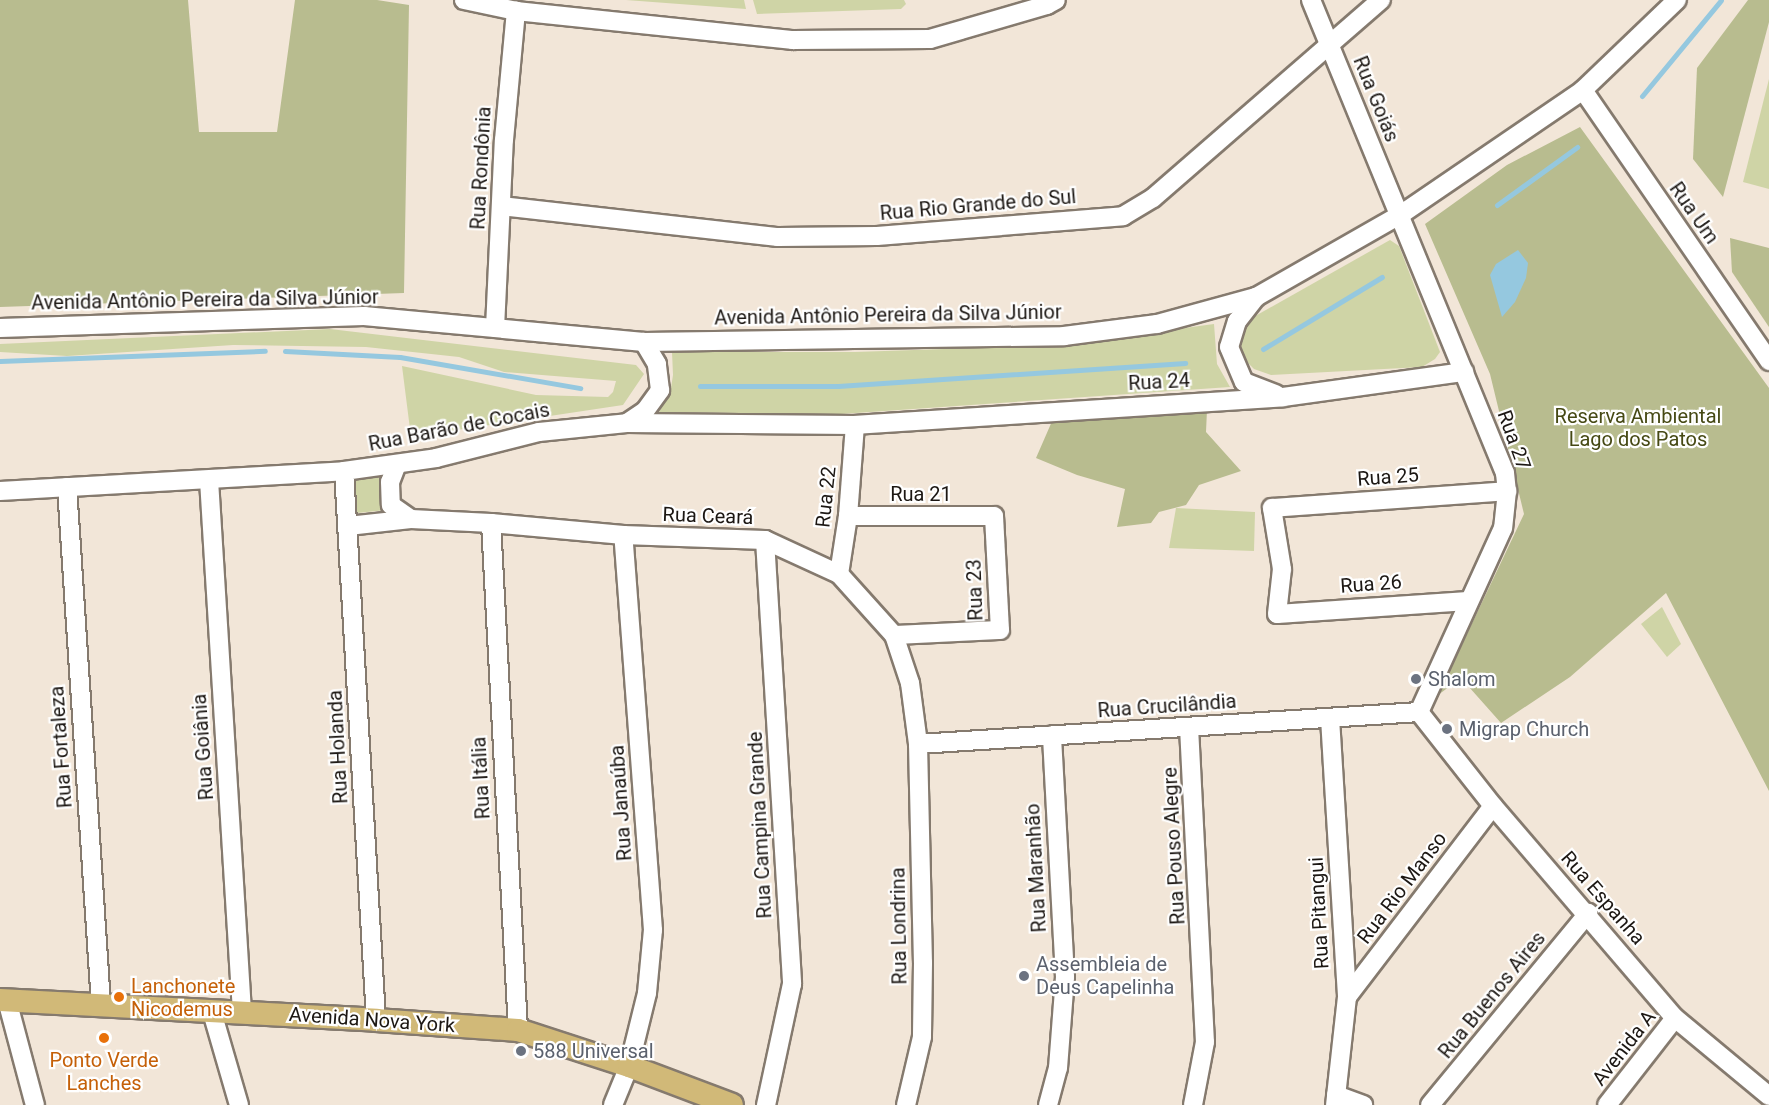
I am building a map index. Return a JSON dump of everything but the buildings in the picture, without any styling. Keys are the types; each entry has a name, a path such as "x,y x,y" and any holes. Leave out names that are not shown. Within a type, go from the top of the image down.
{"main road":[{"name":"Avenida Nova York","path":"2,1000 242,1012 518,1030 629,1066 732,1105"}],"street":[{"path":"464,0 516,11 793,40 930,39 1047,5 1056,0"},
{"name":"Rua Goiás","path":"1311,0 1400,215"},
{"name":"Rua Rio Grande do Sul","path":"501,206 778,237 877,236 1123,216 1153,198 1381,0"},
{"name":"Avenida Antônio Pereira da Silva Júnior","path":"0,328 364,316 644,342 1064,336 1157,324 1256,297 1400,215 1583,90 1677,0"},
{"name":"Rua Rondônia","path":"495,328 504,140 516,11"},
{"name":"Rua Um","path":"1583,90 1769,361"},
{"name":"Rua 27","path":"1400,215 1505,473 1507,491 1503,528 1419,712"},
{"path":"1256,297 1237,321 1229,346 1244,382 1284,397"},
{"path":"627,423 645,411 660,390 657,364 644,342"},
{"name":"Rua 24","path":"855,425 1284,397 1464,372"},
{"name":"Rua Barão de Cocais","path":"0,491 344,471 436,458 539,432 627,423 855,425"},
{"name":"Rua 22","path":"839,574 848,516 855,425"},
{"path":"397,464 390,482 391,505 411,519"},
{"name":"Rua Holanda","path":"344,471 376,1020"},
{"name":"Rua Goiânia","path":"209,480 242,1012"},
{"name":"Rua Fortaleza","path":"67,487 100,1004"},
{"name":"Rua 25","path":"1277,614 1282,569 1272,508 1507,491"},
{"name":"Rua 21","path":"848,516 994,516"},
{"name":"Rua 23","path":"894,635 1000,630 994,516"},
{"name":"Rua Ceará","path":"348,526 411,519 491,523 623,535 765,540 839,574 894,635 910,682 918,744"},
{"name":"Rua Itália","path":"491,523 518,1030"},
{"name":"Rua Janaúba","path":"613,1105 629,1066 647,993 653,930 623,535"},
{"name":"Rua Campina Grande","path":"765,540 792,984 766,1105"},
{"name":"Rua 26","path":"1277,614 1468,601"},
{"name":"Rua Crucilândia","path":"918,744 1419,712"},
{"name":"Rua Espanha","path":"1419,712 1493,806 1675,1018 1769,1096"},
{"name":"Rua Pitangui","path":"1330,718 1347,997 1335,1100"},
{"name":"Rua Pouso Alegre","path":"1189,727 1205,1042 1193,1105"},
{"name":"Rua Maranhão","path":"1048,1105 1058,1068 1065,977 1052,735"},
{"name":"Rua Londrina","path":"906,1105 922,1037 923,963 918,744"},
{"name":"Rua Rio Manso","path":"1347,997 1493,806"},
{"name":"Rua Buenos Aires","path":"1431,1105 1588,914"},
{"path":"2,1000 35,1105"},
{"path":"212,1012 239,1105"},
{"name":"Avenida A","path":"1607,1105 1675,1018"},
{"path":"1335,1100 1362,1105"}],"green space":[{"path":"0,0 188,0 199,132 277,132 295,0 377,0 409,5 404,293 0,307"},
{"path":"626,0 744,0 746,9"},
{"path":"753,0 904,0 906,4 901,9 757,14"},
{"path":"1748,0 1769,0 1769,22 1723,197 1693,159 1697,68"},
{"path":"1769,79 1769,189 1743,182"},
{"name":"Reserva Ambiental Lago dos Patos","path":"1580,127 1769,388 1769,791 1666,593 1570,677 1501,723 1461,678 1438,695 1524,514 1490,374 1425,224 1507,165"},
{"path":"1730,238 1769,248 1769,327 1732,272"},
{"path":"1390,240 1399,246 1440,352 1435,359 1422,367 1271,375 1254,369 1248,363 1241,349 1241,341 1242,333 1250,319"},
{"path":"1214,324 1217,364 1230,387 841,414 659,412 671,388 672,352 855,352 1060,345"},
{"path":"330,329 636,365 644,374 623,405 411,437 402,366 536,395 608,397 613,392 616,381 504,372 459,357 366,347 233,345 67,356 0,352 0,344"},
{"path":"1207,410 1206,432 1241,471 1199,485 1186,505 1159,512 1151,523 1117,527 1125,489 1077,475 1036,458 1053,419"},
{"path":"383,474 386,510 357,513 354,477"},
{"path":"1176,508 1255,512 1254,551 1169,548"},
{"path":"1662,607 1681,644 1667,657 1641,624"}],"water":[{"path":"1518,250 1528,263 1526,278 1515,302 1502,317 1490,275 1496,264"}],"waterway":[{"path":"1642,96 1721,0"},
{"path":"1497,205 1577,147"},
{"path":"1263,349 1382,277"},
{"path":"0,361 265,351"},
{"path":"285,351 400,357 580,388"},
{"path":"700,386 838,386 1185,363"}],"place":[{"name":"Shalom","path":"1416,679"},
{"name":"Migrap Church","path":"1447,729"},
{"name":"Assembleia de Deus Capelinha","path":"1024,976"},
{"name":"Lanchonete Nicodemus","path":"119,997"},
{"name":"Ponto Verde Lanches","path":"104,1038"},
{"name":"588 Universal","path":"521,1051"}]}
